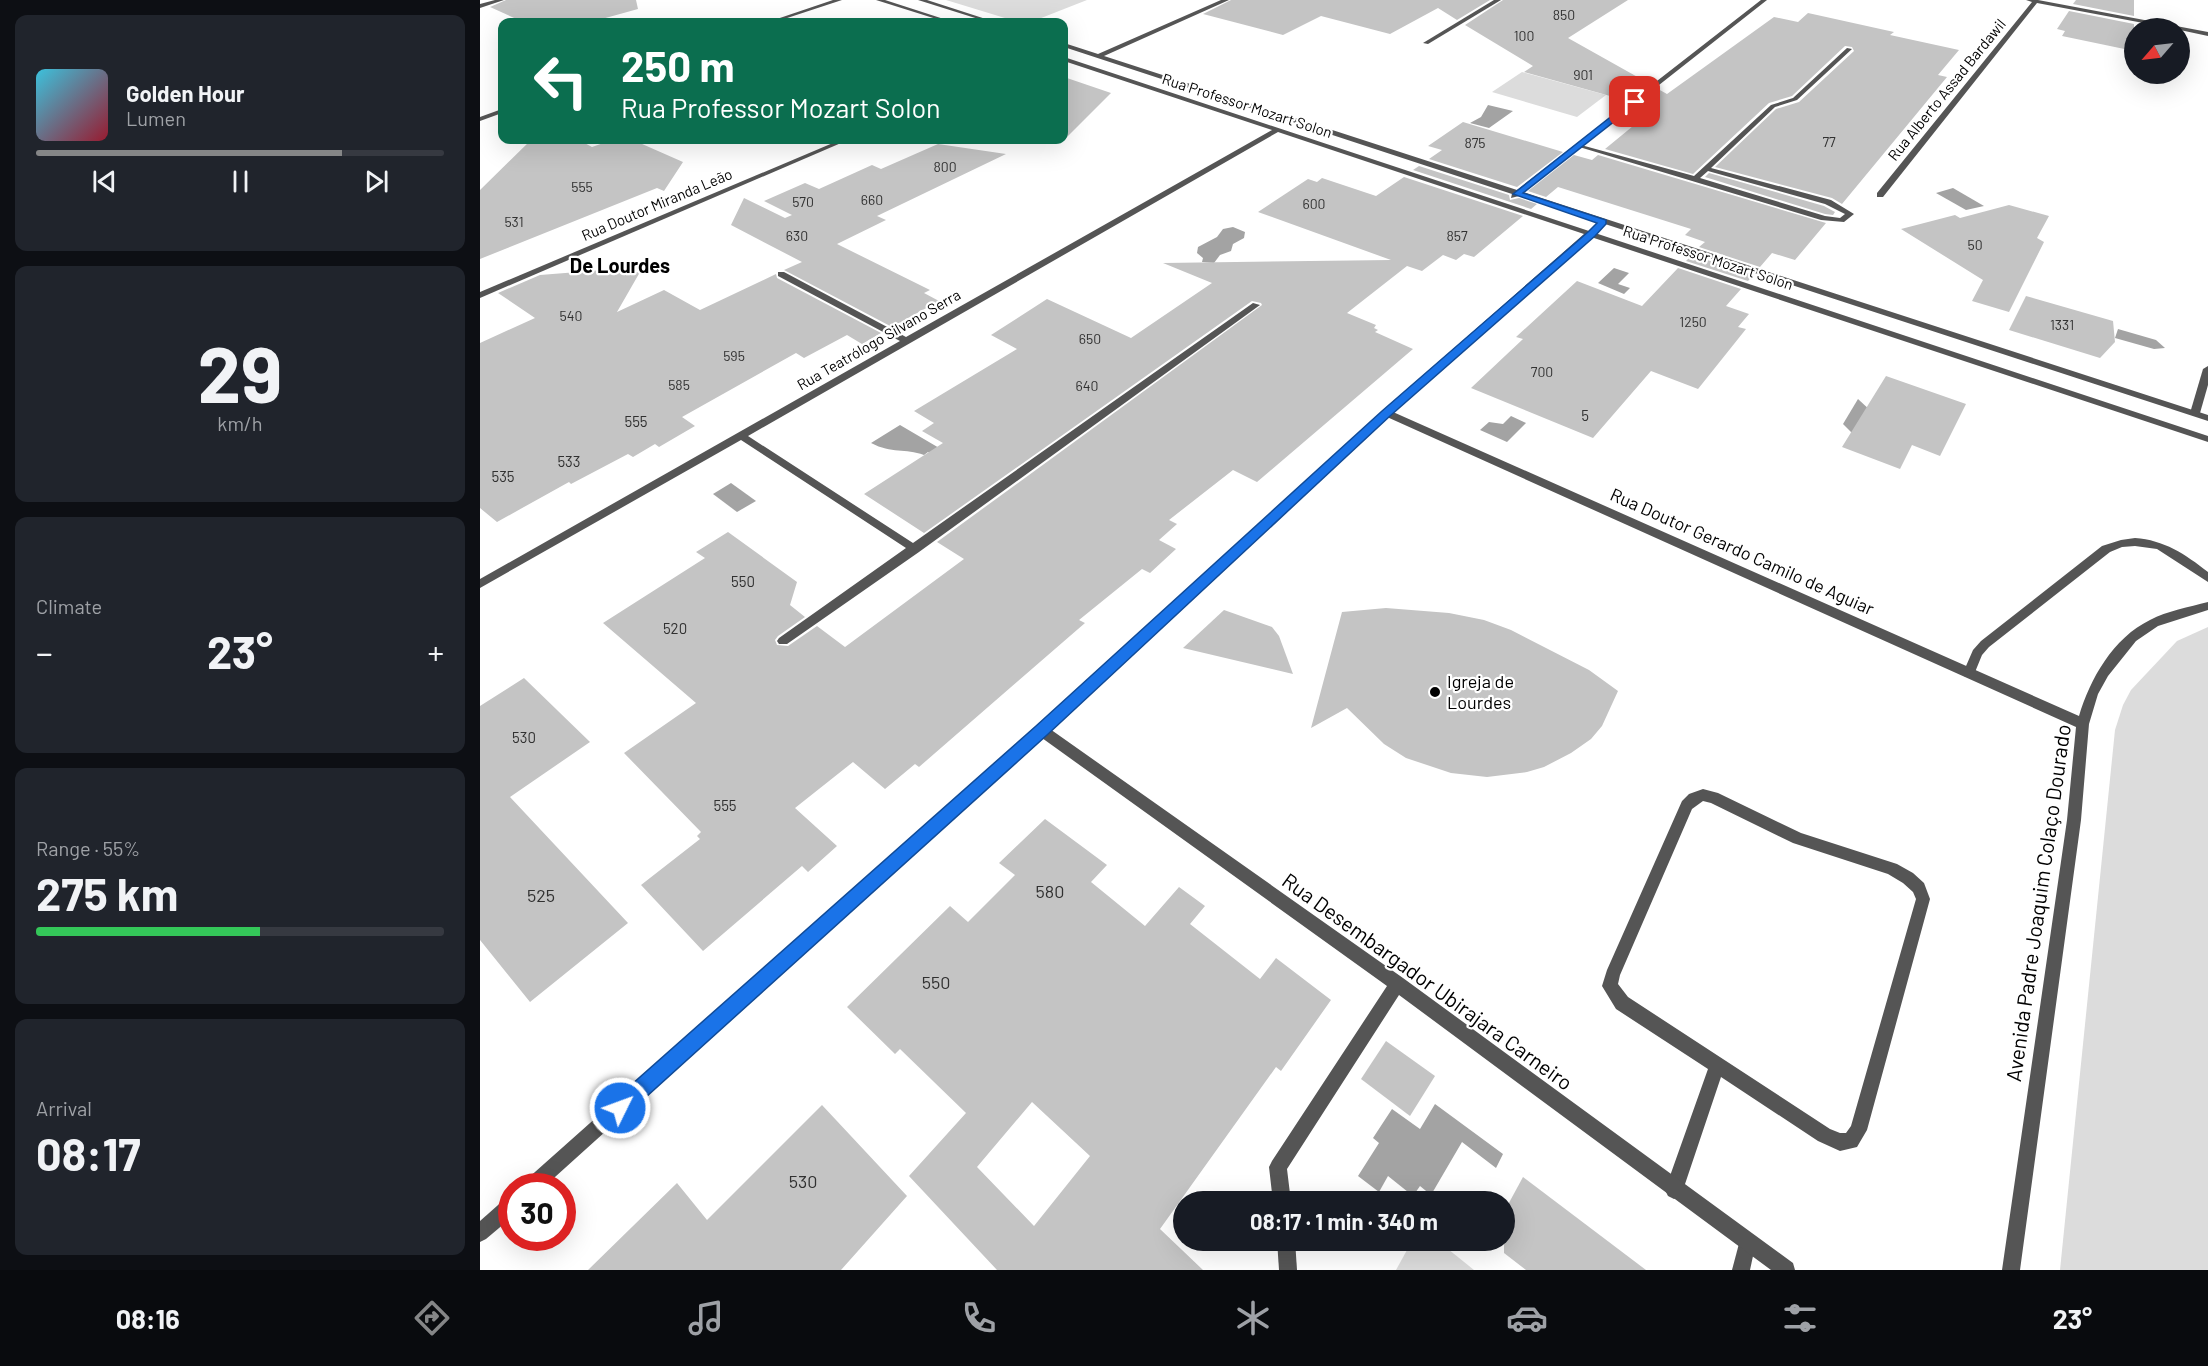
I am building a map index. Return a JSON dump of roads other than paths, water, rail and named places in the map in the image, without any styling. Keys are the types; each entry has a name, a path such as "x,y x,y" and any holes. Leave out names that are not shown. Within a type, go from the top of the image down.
{"street":[{"path":"480,6 501,0"},
{"path":"783,18 839,0"},
{"path":"879,0 937,18"},
{"path":"921,0 979,18"},
{"path":"1080,65 1226,0"},
{"path":"1426,43 1498,0"},
{"path":"1504,204 1764,0"},
{"path":"2032,1 2208,34"},
{"name":"Rua Alberto Assad Bardawil","path":"1880,195 2032,1"},
{"name":"Rua Professor Mozart Solon","path":"1068,47 2208,418"},
{"path":"1695,179 1773,106 1795,99 1849,49"},
{"name":"Rua Professor Mozart Solon","path":"1068,60 2208,439"},
{"path":"480,119 498,112"},
{"name":"Rua Teatrólogo Silvano Serra","path":"480,584 1294,121"},
{"name":"Rua Doutor Miranda Leão","path":"480,294 835,144"},
{"path":"1579,146 1824,218 1841,220 1850,214 1828,202 1708,168"},
{"path":"547,1173 1041,730 1386,413 1603,222"},
{"path":"781,274 906,341"},
{"path":"783,641 1256,305"},
{"path":"2195,414 2208,369"},
{"name":"Rua Doutor Gerardo Camilo de Aguiar","path":"1386,413 2084,724"},
{"path":"742,436 915,549"},
{"path":"1969,673 1977,653 1985,644 2106,549 2119,543 2133,540 2157,545 2185,560 2208,578"},
{"name":"Avenida Padre Joaquim Colaço Dourado","path":"2011,1270 2074,820 2084,724 2096,686 2104,672 2132,638 2154,623 2208,606"},
{"name":"Rua Desembargador Ubirajara Carneiro","path":"1041,730 1397,984 1674,1190 1786,1270"},
{"path":"1703,795 1713,797 1798,838 1892,869 1908,878 1919,888 1923,899 1858,1130 1851,1141 1840,1142 1824,1135 1717,1065 1622,1003 1610,986 1612,975 1687,805 1694,798 1703,795"},
{"path":"1281,1191 1278,1167 1397,984"},
{"path":"1674,1190 1717,1065"},
{"path":"480,1233 498,1217"},
{"path":"1741,1270 1747,1242"},
{"path":"1287,1251 1288,1270"}],"place":[{"name":"Igreja de Lourdes","path":"1435,692"}],"district":[{"name":"De Lourdes","path":"620,266"}]}
